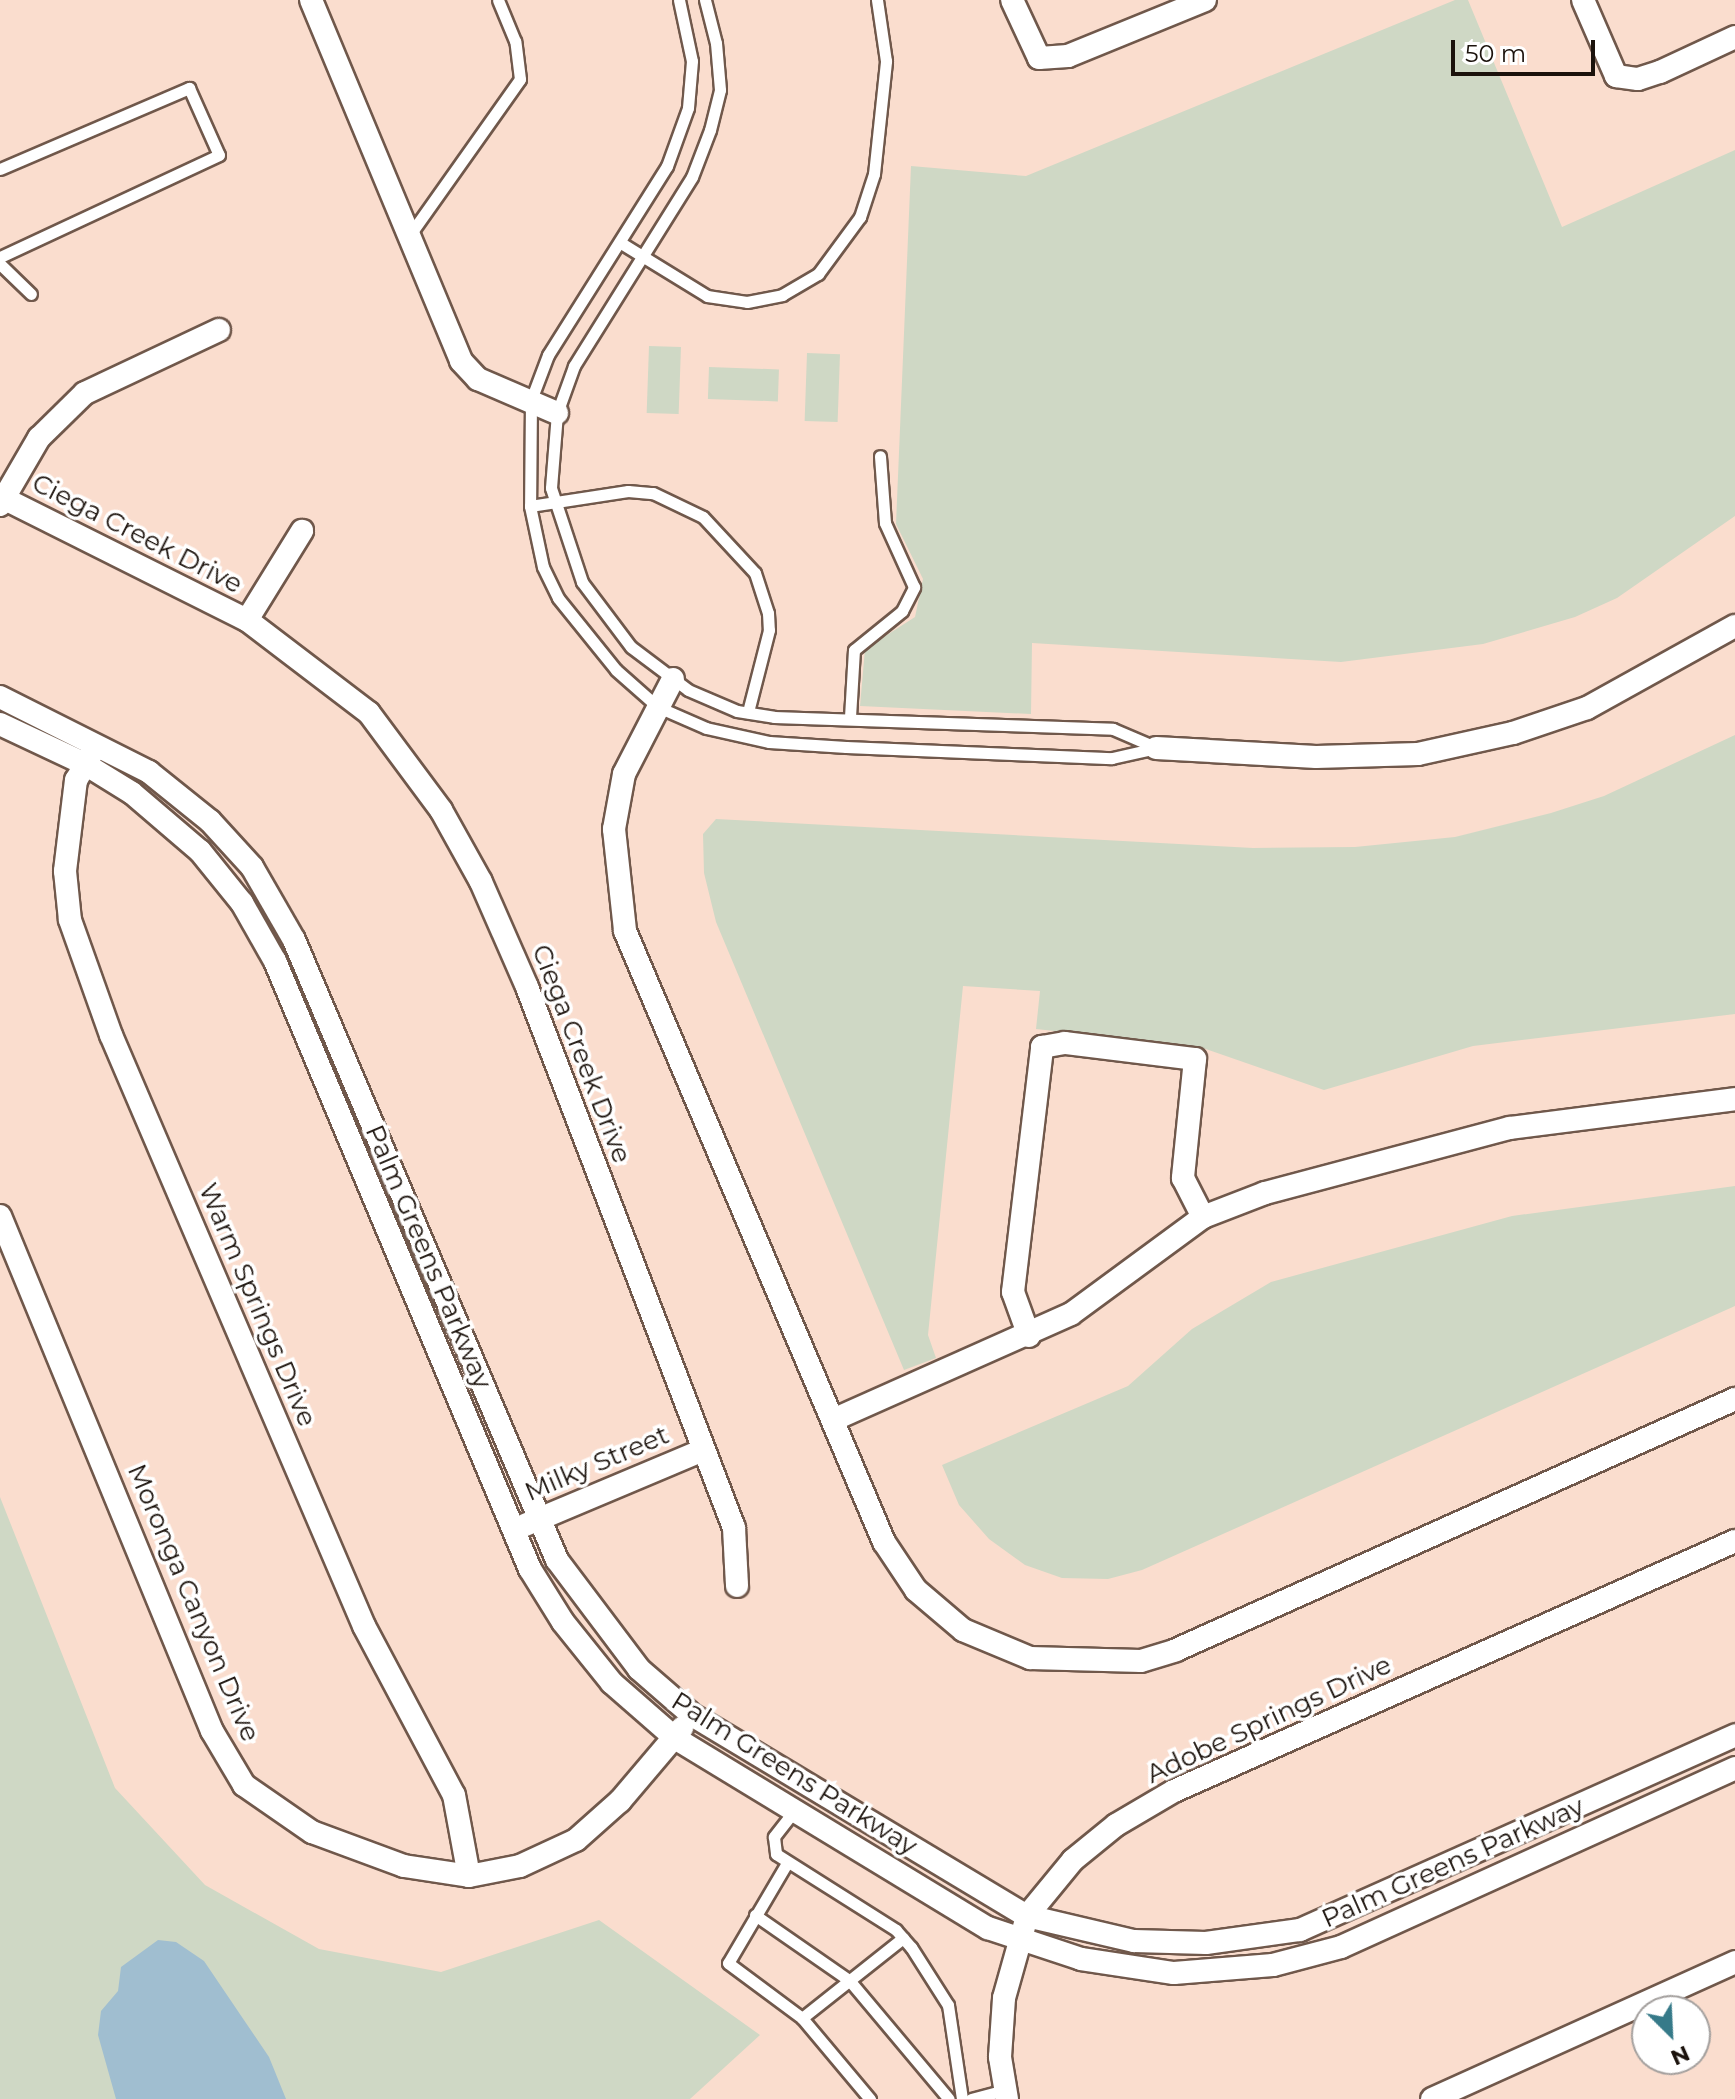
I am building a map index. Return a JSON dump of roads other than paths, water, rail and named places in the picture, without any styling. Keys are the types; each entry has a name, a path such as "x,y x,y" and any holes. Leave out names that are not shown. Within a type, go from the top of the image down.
{"street":[{"path":"311,0 461,361 478,379 557,413"},
{"path":"1012,0 1039,58 1068,56 1205,0"},
{"path":"1583,0 1616,76 1638,79 1660,72 1735,37"},
{"path":"2,501 39,438 85,393 219,330"},
{"name":"Ciega Creek Drive","path":"2,501 247,620 369,713 441,810 475,870 527,987 734,1528 737,1586"},
{"name":"Ciega Creek Drive","path":"247,620 302,531"},
{"path":"1156,748 1316,757 1418,754 1513,733 1587,708 1735,626"},
{"path":"673,679 624,774 614,829 625,931 835,1419 884,1542 916,1590 963,1630 1030,1658 1083,1663 1141,1661 1176,1650 1735,1399"},
{"name":"Palm Greens Parkway","path":"0,697 98,743 149,772 210,821 252,867 294,940 538,1519 557,1560 594,1616 639,1669 692,1715 1027,1916 1134,1941 1206,1943 1300,1930 1735,1735"},
{"name":"Palm Greens Parkway","path":"0,724 85,764 132,793 200,851 242,903 275,961 513,1531 563,1622 612,1683 675,1738 988,1928 1081,1959 1174,1973 1273,1965 1341,1947 1735,1768"},
{"name":"Warm Springs Drive","path":"98,743 76,780 65,871 70,920 111,1035 364,1626 454,1795 469,1876"},
{"path":"1029,1336 1013,1292 1042,1047 1065,1043 1195,1059 1183,1178 1203,1217"},
{"path":"835,1419 1029,1336 1071,1314 1203,1217 1265,1193 1510,1128 1735,1099"},
{"name":"Moronga Canyon Drive","path":"0,1216 212,1731 244,1785 326,1838 404,1866 469,1876 520,1866 576,1840 620,1801 692,1715"},
{"name":"Milky Street","path":"513,1531 703,1450"},
{"name":"Adobe Springs Drive","path":"1006,2095 1000,2057 1004,1998 1027,1916 1073,1860 1116,1825 1174,1791 1735,1541"},
{"path":"1432,2099 1735,1962"}],"lane":[{"path":"408,238 520,79 515,41 498,0"},
{"path":"679,0 692,61 688,108 667,166 548,355 531,400 530,506 543,567 558,598 616,670 658,707 706,728 769,742 1112,758 1156,748"},
{"path":"705,0 720,90 710,130 692,177 574,366 557,413 554,501 582,582 605,618 631,647 688,690 748,712 1113,729 1156,748"},
{"path":"621,243 707,296 747,302 782,295 818,274 860,217 874,174 886,61 877,0"},
{"path":"0,169 189,88 219,155 0,257"},
{"path":"0,264 31,294"},
{"path":"850,717 854,650 902,611 914,587 885,523 880,456"},
{"path":"530,506 554,501 653,493 703,517 738,550 755,573 769,621 748,712"},
{"path":"794,1811 774,1837 773,1847 787,1863 903,1938 948,2005 962,2099"},
{"path":"787,1863 728,1963 802,2018 870,2099"},
{"path":"755,1915 849,1980 949,2099"},
{"path":"802,2018 903,1938"},
{"path":"971,2099 1006,2095"}],"water":[{"path":"158,1940 176,1942 204,1961 269,2057 286,2099 116,2099 98,2035 101,2011 118,1991 121,1967"}]}
